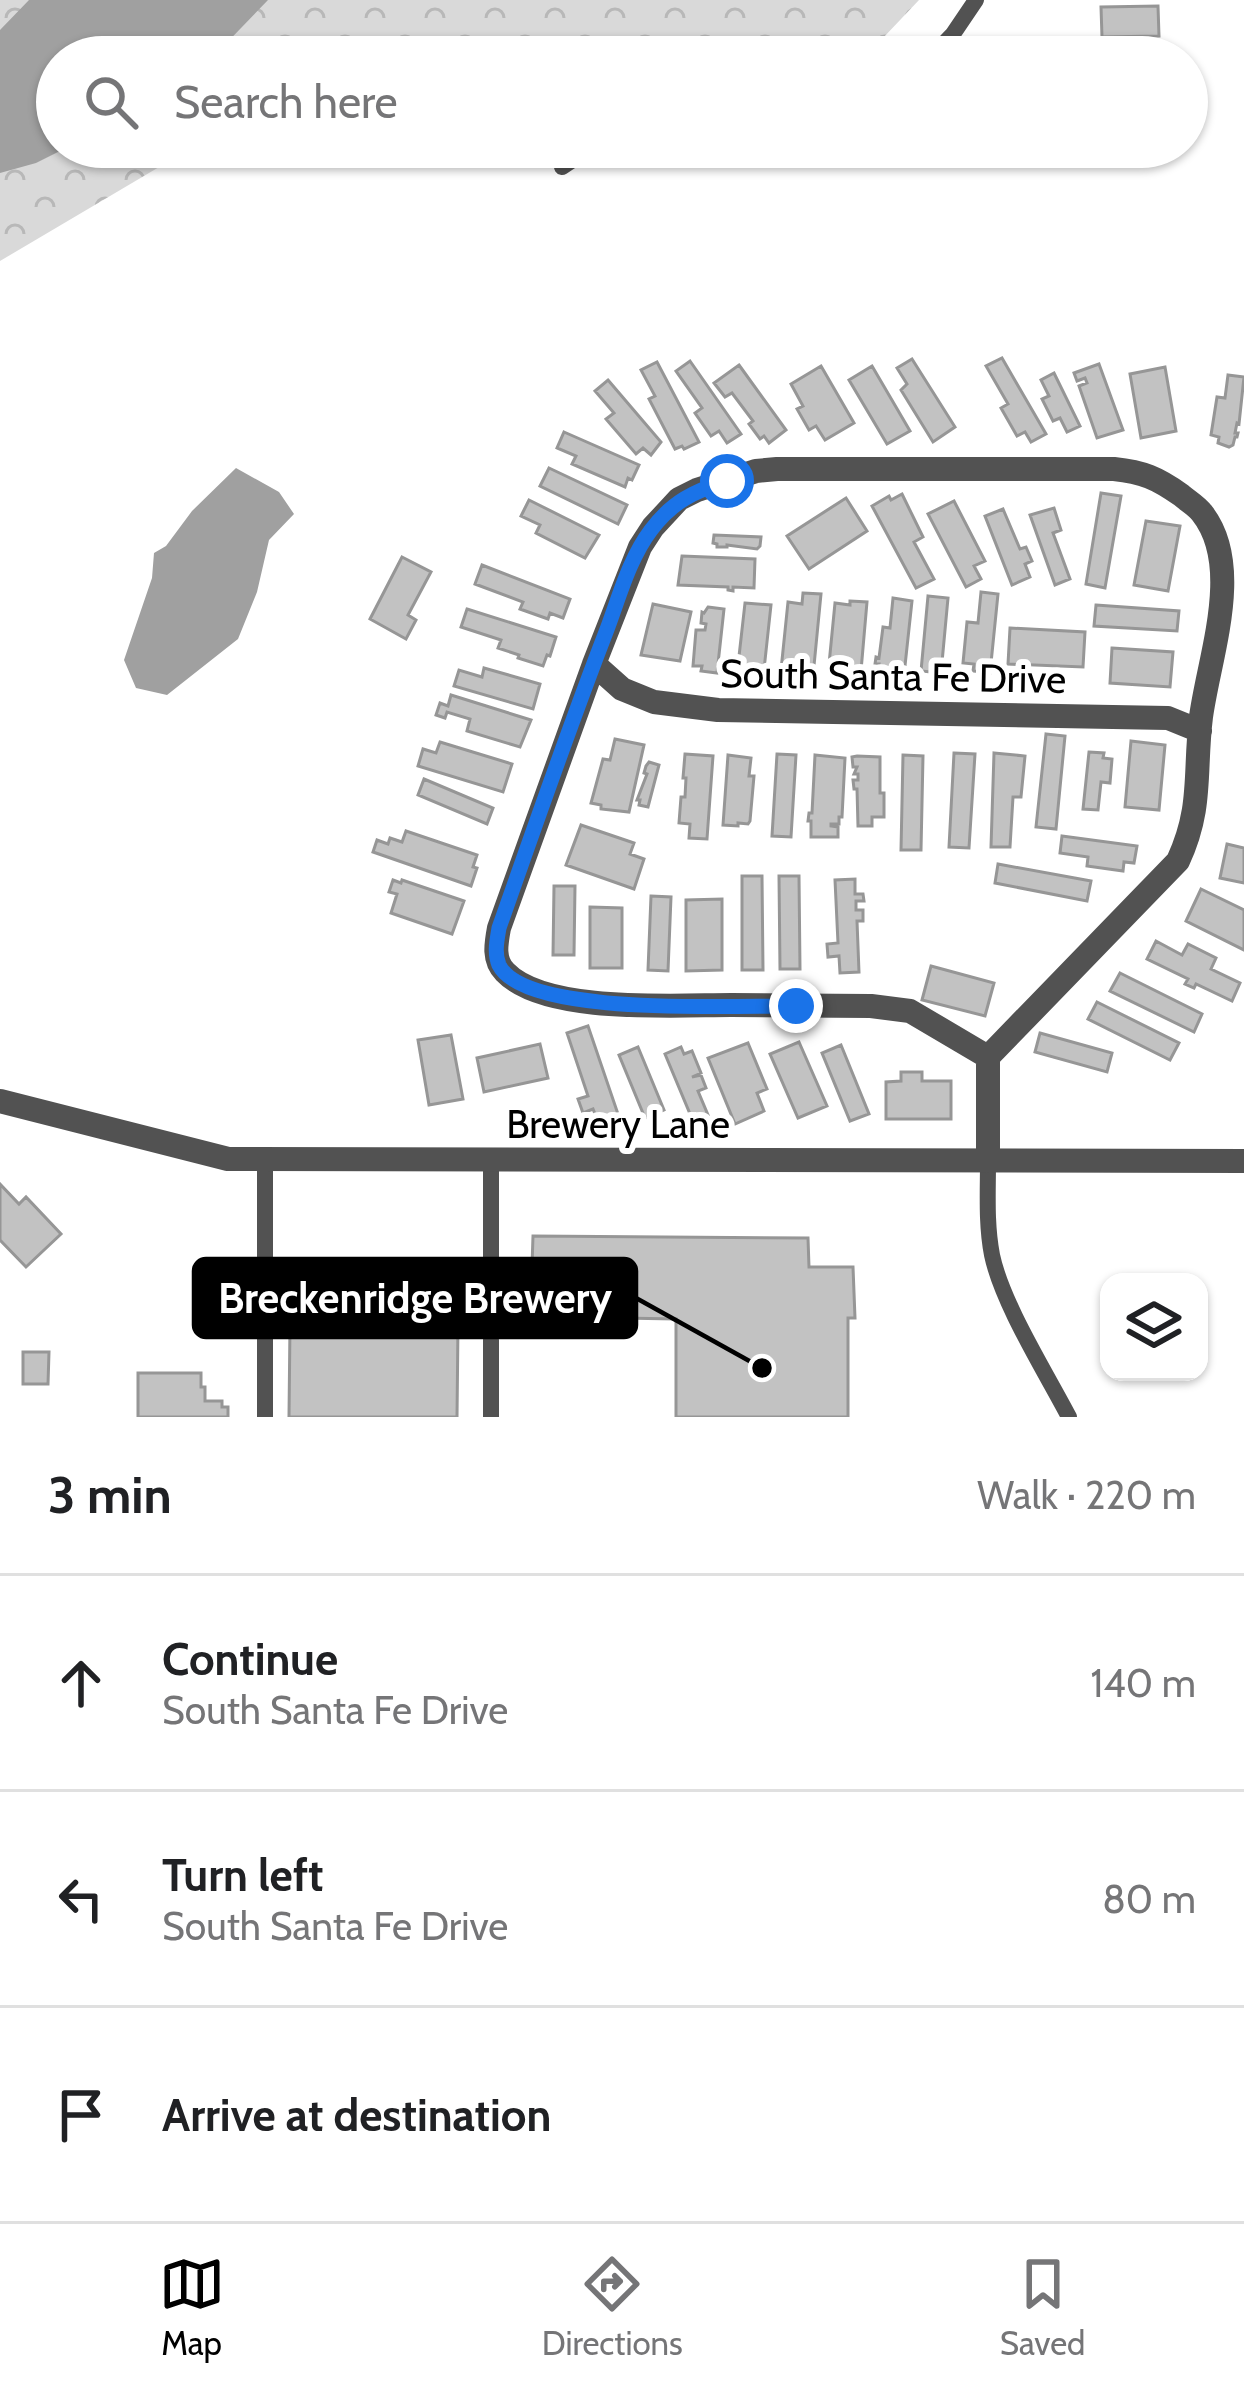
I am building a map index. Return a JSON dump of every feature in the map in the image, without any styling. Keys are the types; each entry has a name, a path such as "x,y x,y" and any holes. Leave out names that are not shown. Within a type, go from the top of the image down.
{"street":[{"path":"988,1057 910,1011 872,1006 605,1005 554,996 517,982 500,969 495,952 499,928 594,664 640,547 680,499 756,471 777,469 1114,469 1141,471 1172,489 1201,511 1216,536 1224,594 1200,730 1197,806 1188,838 1178,861 988,1057 988,1161"},
{"name":"South Santa Fe Drive","path":"594,664 622,689 654,702 718,710 1168,718 1200,730"},
{"name":"Brewery Lane","path":"0,1102 228,1159 1244,1161"}],"lane":[{"path":"951,36 976,0"},
{"path":"265,1159 265,1417"},
{"path":"491,1160 491,1417"},
{"path":"988,1161 987,1222 993,1259 1013,1310 1069,1417"}],"green space":[{"path":"0,0 919,0 885,36 36,36 36,168 157,168 0,261"}],"shaded area":[{"path":"29,0 268,0 233,36 36,36 36,163 0,173 0,30"},
{"path":"236,468 279,492 294,514 269,540 257,592 238,639 167,695 136,688 124,660 152,578 154,553 166,546 192,511"}],"building":[{"path":"1158,6 1159,36 1102,36 1101,7"},
{"path":"1002,358 1046,434 1031,442 1025,432 1017,436 1001,408 1008,404 986,366"},
{"path":"912,359 955,427 933,442 901,390 907,384 897,368"},
{"path":"690,361 741,434 727,443 719,431 711,436 695,413 702,408 676,371"},
{"path":"657,362 699,442 684,449 675,449 649,399 655,396 641,370"},
{"path":"1099,364 1123,430 1097,438 1079,386 1087,383 1085,378 1077,381 1074,373"},
{"path":"739,365 786,430 769,443 764,436 760,439 732,393 725,397 714,383"},
{"path":"821,366 854,423 825,440 816,426 809,430 791,384"},
{"path":"872,366 910,431 887,444 849,380"},
{"path":"1165,367 1176,431 1141,438 1130,374"},
{"path":"1054,373 1080,426 1067,432 1060,418 1053,421 1042,399 1049,396 1041,380"},
{"path":"1228,375 1244,377 1238,433 1229,447 1211,435 1217,397 1225,398"},
{"path":"608,380 661,442 651,455 643,448 636,454 606,419 614,413 595,391"},
{"path":"564,432 639,465 632,480 628,478 625,487 572,464 576,456 557,448"},
{"path":"549,468 627,505 618,524 540,486"},
{"path":"1101,493 1121,496 1105,588 1086,584"},
{"path":"902,494 923,537 914,542 934,579 916,588 872,506"},
{"path":"846,498 867,531 809,569 787,536"},
{"path":"529,500 599,535 585,558 536,533 540,525 521,516"},
{"path":"954,501 985,561 974,566 981,579 966,587 928,514"},
{"path":"1054,508 1061,530 1053,533 1070,579 1055,585 1030,515"},
{"path":"1003,509 1020,549 1026,547 1032,561 1025,564 1030,577 1012,585 985,516"},
{"path":"1146,521 1180,526 1168,591 1134,585"},
{"path":"714,535 761,537 760,546 717,547"},
{"path":"682,556 755,559 754,588 733,587 733,591 678,585"},
{"path":"402,557 431,572 408,615 416,620 406,639 370,619"},
{"path":"482,565 570,599 563,618 550,613 548,619 520,609 523,602 475,584"},
{"path":"981,592 998,594 990,673 973,671 974,664 963,663 967,622 978,623"},
{"path":"803,593 821,594 813,676 781,670 788,602 802,604"},
{"path":"928,596 948,598 941,673 921,671"},
{"path":"893,598 912,601 904,675 878,672 879,664 875,664 883,627 890,628"},
{"path":"850,601 867,602 861,671 829,664 835,603 850,605"},
{"path":"745,603 771,605 759,682 737,674"},
{"path":"653,604 691,612 680,661 641,655"},
{"path":"1096,605 1179,611 1177,631 1094,626"},
{"path":"708,607 724,609 717,673 693,666 696,630 705,630 702,612"},
{"path":"467,609 556,637 550,656 543,666 498,648 501,640 461,627"},
{"path":"1010,628 1085,632 1083,667 1008,664"},
{"path":"1112,648 1173,652 1170,687 1110,683"},
{"path":"484,668 540,684 533,709 454,686 459,670 482,677"},
{"path":"451,695 531,720 520,747 467,731 470,719 447,712 445,718 436,715 440,703 448,706"},
{"path":"1046,734 1065,736 1056,829 1036,827"},
{"path":"615,739 644,745 629,812 591,803 603,759 610,760"},
{"path":"1131,741 1165,745 1159,810 1125,807"},
{"path":"440,742 512,764 503,792 418,766 423,749 436,753"},
{"path":"1089,752 1112,759 1110,783 1101,782 1098,810 1083,809"},
{"path":"954,753 975,754 969,848 949,847"},
{"path":"994,753 1025,756 1021,797 1013,797 1010,847 991,847"},
{"path":"685,754 713,756 707,839 689,838 690,824 679,823 681,797 685,797"},
{"path":"777,754 796,755 791,837 772,836"},
{"path":"728,755 751,758 749,776 754,776 748,824 723,825"},
{"path":"815,755 845,758 842,817 839,824 831,824 838,827 838,837 811,837 808,821"},
{"path":"903,755 923,756 921,850 901,850"},
{"path":"852,757 880,757 884,817 872,817 872,826 858,826 853,780 858,780 858,774 854,774 857,767"},
{"path":"649,762 659,765 648,807 637,800"},
{"path":"424,779 493,808 487,824 418,795"},
{"path":"581,825 634,843 630,854 644,859 634,889 566,865"},
{"path":"406,831 477,855 471,886 373,852 377,840 402,842"},
{"path":"1062,836 1137,846 1134,863 1124,862 1123,871 1087,866 1088,857 1060,853"},
{"path":"1227,844 1244,848 1244,883 1220,878"},
{"path":"998,864 1091,881 1087,901 995,883"},
{"path":"742,876 762,876 763,970 742,970"},
{"path":"779,876 799,876 800,969 780,969"},
{"path":"855,879 855,894 863,894 864,901 856,901 856,910 863,910 863,921 857,921 859,972 840,973 839,956 828,957 827,944 838,943 835,880"},
{"path":"393,880 464,901 452,934 391,913 397,894 389,892"},
{"path":"554,886 575,886 574,955 553,955"},
{"path":"1201,889 1244,910 1244,950 1186,921"},
{"path":"651,896 671,897 668,971 648,970"},
{"path":"722,899 722,970 686,971 686,900"},
{"path":"590,907 622,908 622,968 590,968"},
{"path":"1156,941 1182,955 1188,944 1216,958 1211,969 1240,983 1232,1001 1196,984 1194,988 1185,984 1188,979 1147,959"},
{"path":"931,966 994,983 985,1016 922,1000"},
{"path":"1120,973 1202,1014 1194,1032 1110,991"},
{"path":"1097,1002 1179,1043 1170,1060 1088,1019"},
{"path":"588,1026 618,1114 598,1121 593,1109 583,1113 578,1099 588,1096 567,1033"},
{"path":"1040,1033 1112,1053 1107,1072 1035,1052"},
{"path":"451,1035 463,1099 429,1105 418,1040"},
{"path":"799,1042 827,1106 798,1118 770,1054"},
{"path":"748,1043 767,1089 757,1093 764,1111 735,1124 708,1058"},
{"path":"540,1044 548,1078 484,1092 477,1058"},
{"path":"841,1045 869,1114 850,1121 822,1053"},
{"path":"638,1047 664,1110 645,1118 619,1055"},
{"path":"681,1047 684,1054 692,1051 701,1073 692,1077 701,1075 706,1088 698,1091 708,1115 693,1121 665,1054"},
{"path":"901,1072 922,1072 922,1081 951,1081 951,1119 886,1119 886,1082 901,1081"},
{"path":"0,1184 19,1204 26,1197 61,1234 26,1267 0,1240"},
{"path":"533,1236 808,1238 809,1267 853,1267 855,1318 848,1318 848,1417 676,1417 676,1319 504,1316 503,1266 532,1266"},
{"path":"403,1302 449,1303 449,1325 458,1325 457,1417 289,1417 290,1324 403,1325"},
{"path":"23,1352 49,1352 48,1384 23,1384"},
{"path":"138,1373 201,1373 205,1401 222,1401 228,1417 138,1417"}],"place":[{"name":"Breckenridge Brewery","path":"762,1368"}],"route":[{"path":"727,481 680,499 640,547 499,928 495,952 500,969 517,982 554,996 605,1005 796,1006"}]}
